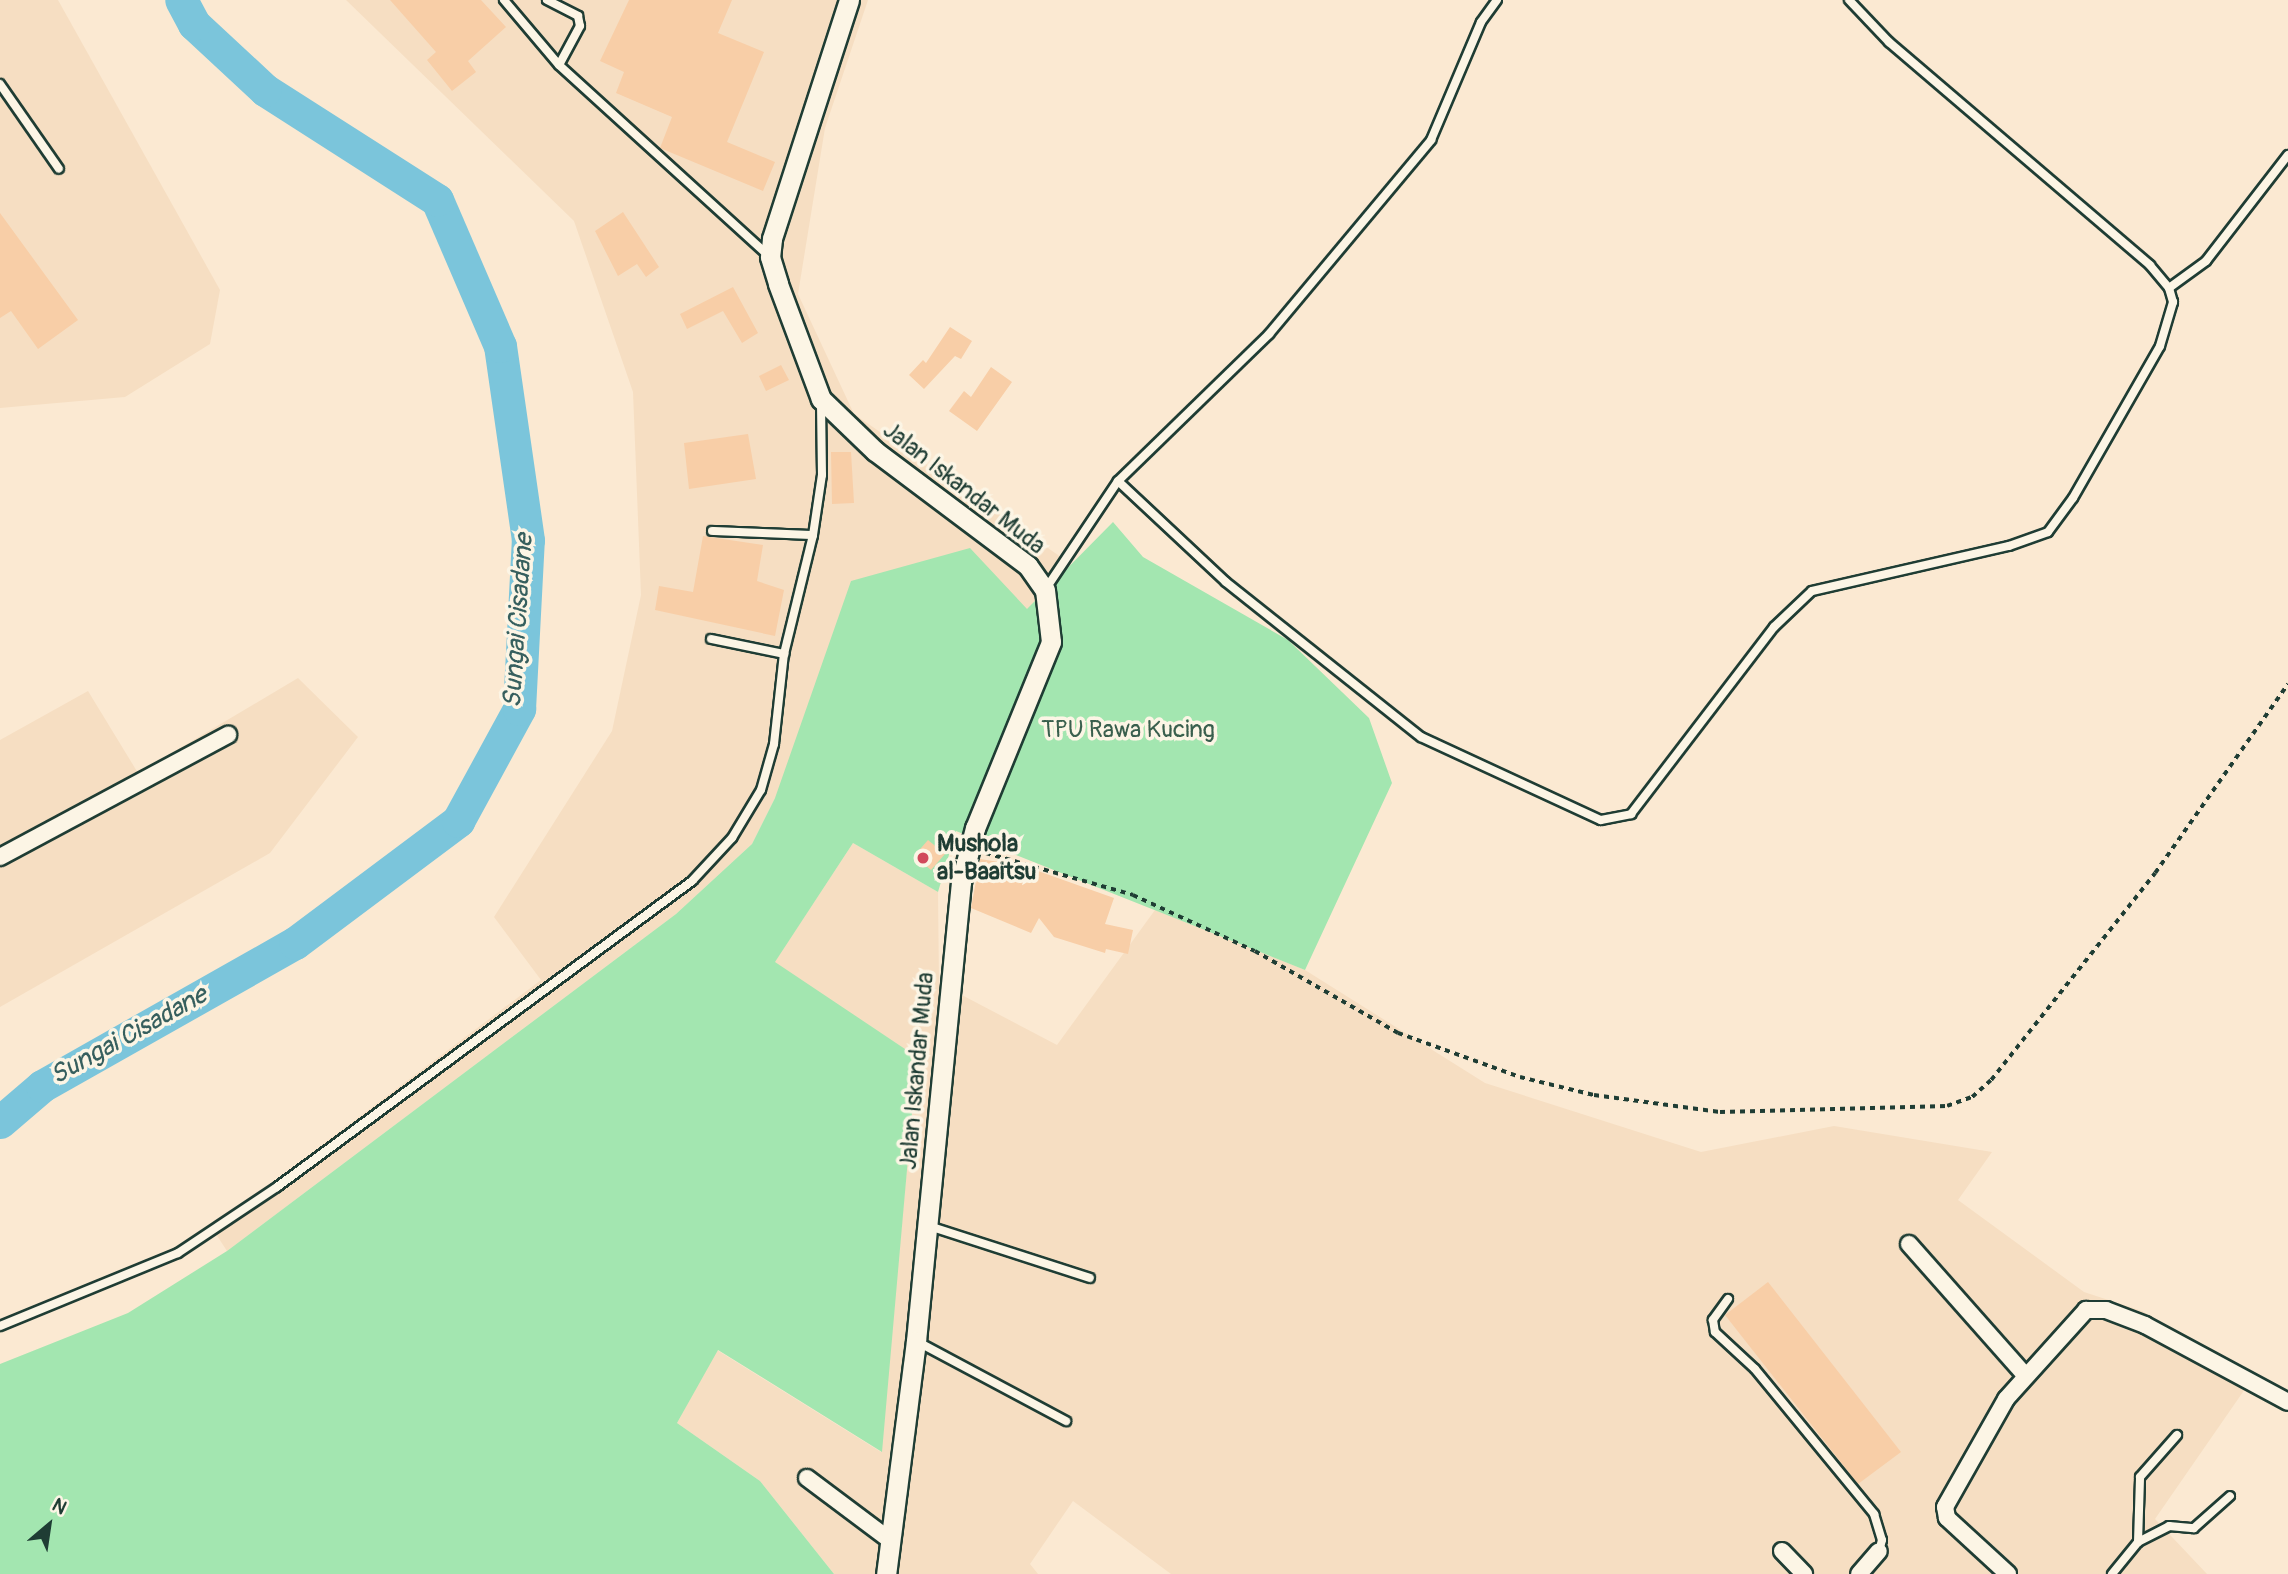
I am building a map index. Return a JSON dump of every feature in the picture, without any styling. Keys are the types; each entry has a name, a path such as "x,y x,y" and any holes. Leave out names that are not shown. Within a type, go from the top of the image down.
{"street":[{"path":"770,257 772,239 849,0"},
{"name":"Jalan Iskandar Muda","path":"770,257 821,399 874,451 1028,566 1045,590 1051,642 970,848 954,942 916,1341 886,1574"},
{"path":"0,858 228,735"},
{"path":"1909,1244 2024,1374"},
{"path":"2008,1574 1947,1518 1945,1507 2024,1374 2085,1310 2106,1310 2157,1331 2288,1402"},
{"path":"807,1478 890,1540"},
{"path":"1782,1551 1804,1574"},
{"path":"1859,1574 1879,1551"}],"lane":[{"path":"504,0 559,65 770,257"},
{"path":"547,0 578,16 580,26 559,65"},
{"path":"1045,590 1118,481 1269,334 1431,140 1481,22 1497,0"},
{"path":"1118,481 1226,582 1421,737 1601,820 1631,814 1774,627 1812,591 2009,546 2048,532 2073,498 2160,346 2173,302 2169,288 2150,265 1889,42 1849,0"},
{"path":"0,84 59,169"},
{"path":"2169,288 2206,261 2288,155"},
{"path":"0,1326 178,1253 277,1187 692,881 732,838 761,790 774,744 784,654 813,535 822,475 821,399"},
{"path":"712,531 813,535"},
{"path":"711,639 784,654"},
{"path":"927,1225 1090,1278"},
{"path":"1728,1299 1713,1320 1715,1332 1755,1369 1874,1514 1882,1540 1879,1551"},
{"path":"916,1341 1066,1421"},
{"path":"2138,1542 2140,1477 2177,1435"},
{"path":"2112,1574 2138,1542 2169,1526 2194,1528 2230,1496"}],"path":[{"path":"970,848 1133,895 1255,951 1398,1032 1520,1077 1594,1095 1720,1112 1947,1106 1972,1097 1992,1080 2155,873 2288,684"}],"shaded area":[{"path":"0,0 58,0 220,290 210,344 125,397 0,408"},
{"path":"346,0 868,0 825,128 798,294 854,414 1071,564 1027,610 775,798 752,844 676,914 227,1251 212,1228 541,980 494,917 612,731 641,595 633,392 574,221"},
{"path":"298,678 358,737 270,853 0,1007 0,740 88,691 138,773"},
{"path":"853,843 938,892 939,983 1057,1045 1155,910 1305,970 1485,1083 1701,1152 1834,1126 1992,1152 1958,1200 2084,1292 2142,1311 2254,1376 2155,1519 2207,1574 1171,1574 1073,1501 1030,1564 1038,1574 834,1574 760,1481 677,1423 717,1350 881,1452 917,1057 774,963"}],"green space":[{"name":"TPU Rawa Kucing","path":"1113,522 1143,557 1288,640 1369,718 1392,783 1305,970 956,831 938,892 853,843 775,962 917,1057 882,1452 718,1350 677,1423 760,1481 834,1574 0,1574 0,1364 128,1313 227,1251 676,914 752,844 775,798 851,581 970,548 1027,609"}],"building":[{"path":"390,0 481,0 506,27 468,61 476,72 452,91 427,60 436,52"},
{"path":"629,0 732,0 718,33 764,52 727,142 775,162 763,191 660,148 672,117 616,93 624,72 600,61"},
{"path":"623,212 659,267 646,277 637,264 618,276 595,231"},
{"path":"0,213 78,320 38,349 11,311 0,318"},
{"path":"733,287 758,333 742,343 723,311 687,329 680,314"},
{"path":"950,327 972,341 961,359 955,356 924,389 909,375 923,360 926,363"},
{"path":"781,365 789,380 766,391 759,376"},
{"path":"991,367 1012,382 977,431 949,411 964,391 971,397"},
{"path":"748,434 756,479 689,489 684,443"},
{"path":"831,452 851,452 854,503 832,504"},
{"path":"703,536 763,545 757,581 784,590 775,636 655,610 659,586 693,592"},
{"path":"928,840 945,854 931,870 914,856"},
{"path":"980,859 1024,866 1114,898 1105,924 1133,930 1128,954 1106,949 1105,953 1054,937 1039,918 1031,933 971,908"},
{"path":"1768,1282 1901,1452 1858,1484 1725,1315"}],"waterway":[{"name":"Sungai Cisadane","path":"0,1122 42,1086 295,943 458,821 519,709 528,540 500,346 437,200 265,90 194,24 181,0"}],"place":[{"name":"Mushola al-Baaitsu","path":"923,858"}]}
